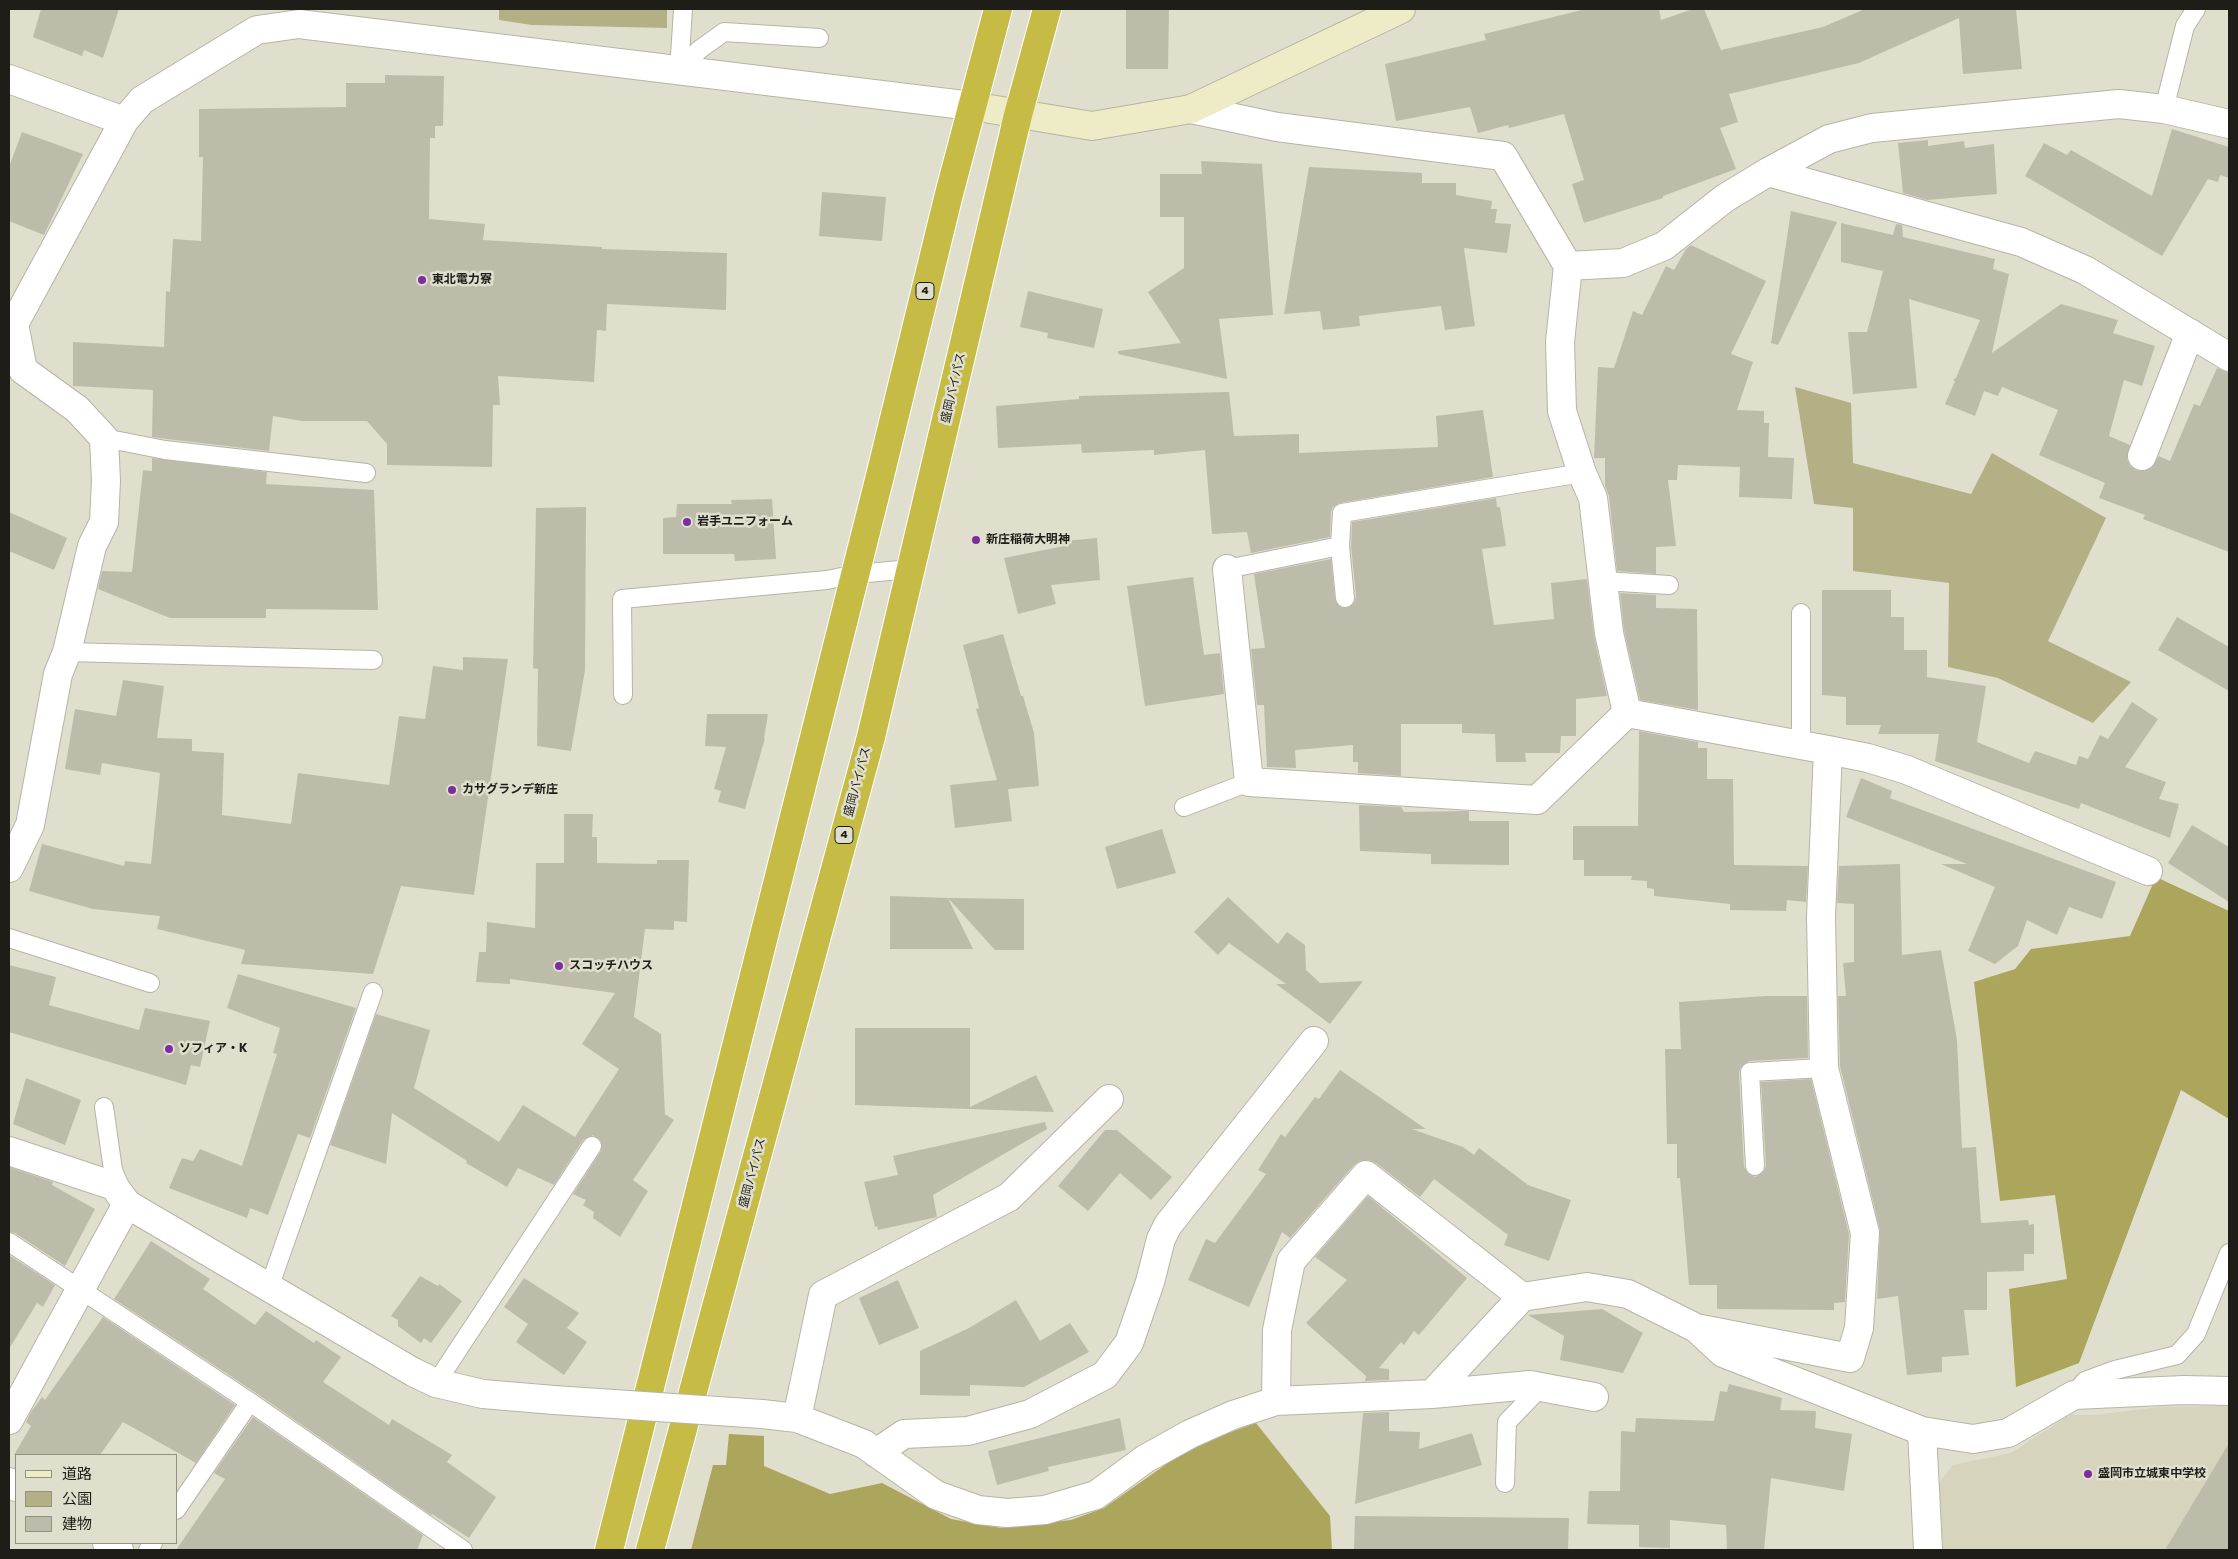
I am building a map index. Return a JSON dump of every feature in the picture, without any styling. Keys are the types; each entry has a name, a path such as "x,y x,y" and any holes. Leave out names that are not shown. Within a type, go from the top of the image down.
{"highway":[{"name":"4","path":"609,1550 998,9"},
{"name":"盛岡バイパス","path":"650,1550 868,747 1018,115 1047,9"}],"street":[{"path":"9,868 30,825 58,674 67,652 92,546 104,522 106,481 104,438 77,409 23,370 12,323 124,121 142,100 257,30 301,16 678,71 972,106 1092,126 1190,109 1400,9"},
{"path":"9,79 124,121"},
{"path":"1568,266 1623,262 1664,246 1725,198 1768,172 1829,139 1872,128 2118,104 2164,109 2229,124"},
{"path":"1190,109 1277,127 1503,156 1568,266 1560,342 1562,411 1582,473 1593,498 1610,633 1627,713"},
{"path":"1768,172 2021,242 2085,270 2229,357"},
{"path":"2142,456 2190,333"},
{"path":"1227,570 1249,782 1537,800 1627,713"},
{"path":"1627,713 1868,758 1907,770 2148,871"},
{"path":"1432,1394 1522,1297 1587,1287 1628,1294 1696,1328 1850,1358 1859,1328 1866,1233 1824,1068 1821,916 1828,750"},
{"path":"876,1453 904,1434 968,1431 1030,1414 1105,1375 1130,1343 1150,1282 1161,1239 1168,1225 1314,1042"},
{"path":"797,1418 823,1295 1009,1197 1109,1099"},
{"path":"9,1151 114,1186 127,1204 269,1288 436,1383 483,1394 797,1418 864,1444 936,1495 978,1510 1007,1513 1045,1510 1096,1495 1145,1459 1190,1434 1233,1415 1276,1400 1432,1394 1530,1386 1594,1397"},
{"path":"1276,1400 1277,1330 1291,1260 1366,1175 1522,1297"},
{"path":"9,1420 127,1204"},
{"path":"1696,1328 1723,1353 1922,1431 1973,1439 2008,1433 2074,1396 2184,1390 2229,1391"},
{"path":"1922,1431 1928,1550"}],"lane":[{"path":"678,71 683,9"},
{"path":"2164,109 2186,26 2196,9"},
{"path":"678,71 699,50 724,32 819,38"},
{"path":"104,438 165,450 366,473"},
{"path":"1345,598 1340,546 1342,513 1582,473"},
{"path":"1227,570 1340,546"},
{"path":"623,695 622,599 827,580 856,574 911,569"},
{"path":"1603,581 1669,585"},
{"path":"1801,745 1802,613"},
{"path":"67,652 373,660"},
{"path":"1184,807 1249,782"},
{"path":"9,938 150,983"},
{"path":"269,1288 373,992"},
{"path":"1755,1166 1750,1072 1824,1068"},
{"path":"104,1107 113,1170 127,1204"},
{"path":"436,1383 592,1146"},
{"path":"9,1242 250,1402 464,1550"},
{"path":"2074,1396 2085,1381 2115,1370 2177,1355 2196,1334 2229,1253"},
{"path":"1505,1483 1507,1422 1541,1387"},
{"path":"178,1507 250,1402"}],"shaded area":[{"path":"2156,877 2229,911 2229,1119 2181,1090 2079,1363 2016,1387 2009,1289 2067,1279 2055,1195 2000,1201 1974,982 2015,969 2031,949 2130,936"},
{"name":"盛岡市立城東中学校","path":"2229,1406 2229,1550 1943,1550 1939,1483 1953,1465 2011,1453 2070,1415 2095,1415 2159,1407"},
{"path":"1256,1423 1330,1516 1332,1550 691,1550 713,1465 726,1465 729,1434 764,1436 764,1466 830,1494 882,1483 951,1519 1001,1528 1071,1520 1104,1508 1175,1458 1220,1436"}],"green space":[{"path":"499,9 667,9 667,28 532,25 499,20"},
{"path":"1795,387 1851,403 1853,463 1971,494 1992,453 2106,518 2048,641 2131,682 2093,723 1998,678 1948,667 1949,583 1853,571 1853,508 1814,504"}],"building":[{"path":"41,9 119,9 103,58 84,50 82,56 33,37"},
{"path":"1126,9 1169,9 1168,69 1126,69"},
{"path":"1586,9 1659,9 1661,20 1693,9 1704,9 1721,50 1823,27 1865,9 2016,9 2022,69 1963,74 1959,18 1859,63 1729,94 1738,122 1720,128 1736,169 1663,196 1663,198 1584,223 1572,184 1584,180 1564,114 1509,128 1508,125 1478,133 1470,107 1396,121 1385,64 1486,40 1484,34"},
{"path":"385,75 444,76 443,126 435,126 435,138 430,138 429,219 485,224 483,240 602,247 602,249 727,253 726,310 607,304 606,331 597,330 594,382 498,376 500,405 493,405 492,467 387,465 387,444 367,421 302,421 273,416 269,451 152,437 153,390 73,386 73,342 164,347 166,291 170,292 173,239 201,241 203,157 199,157 199,109 346,107 346,83 385,83"},
{"path":"2172,129 2229,147 2229,178 2220,175 2218,182 2208,179 2162,256 2025,176 2044,143 2067,155 2071,150 2152,196"},
{"path":"22,132 83,154 44,235 9,221 9,167"},
{"path":"1928,140 1928,146 1964,141 1965,148 1994,144 1997,194 1927,200 1903,193 1898,143"},
{"path":"1201,161 1262,164 1273,315 1219,319 1227,379 1118,354 1118,351 1181,343 1148,292 1184,268 1184,217 1160,217 1160,174 1202,174"},
{"path":"1309,167 1422,173 1422,183 1456,183 1456,195 1492,201 1491,209 1497,209 1495,223 1511,224 1507,253 1464,248 1475,326 1445,330 1441,306 1359,316 1360,326 1323,330 1320,311 1284,314"},
{"path":"822,192 886,197 882,241 819,236"},
{"path":"1791,211 1837,222 1778,345 1771,343"},
{"path":"1841,223 1893,235 1896,224 1902,225 1903,237 1995,259 1993,269 2009,274 1992,353 2061,304 2118,320 2113,333 2155,346 2142,386 2124,380 2109,436 2130,445 2127,459 2130,466 2136,470 2144,471 2151,468 2159,456 2170,461 2194,404 2200,406 2217,368 2229,373 2229,552 2143,519 2145,515 2099,498 2105,483 2039,455 2058,410 2002,387 1998,396 1984,391 1975,416 1945,404 1955,381 1953,380 1956,378 1980,320 1909,299 1917,388 1853,394 1848,332 1867,332 1883,271 1841,262"},
{"path":"1691,245 1766,281 1731,354 1753,362 1737,410 1764,411 1764,423 1769,423 1768,457 1794,458 1792,499 1739,497 1740,467 1678,465 1677,480 1668,480 1676,546 1656,547 1656,574 1617,571 1609,496 1605,486 1605,458 1594,458 1598,367 1614,368 1633,311 1642,315 1666,266 1674,270 1686,249"},
{"path":"1028,291 1103,309 1094,348 1047,338 1048,333 1020,327"},
{"path":"1229,392 1234,436 1299,434 1299,453 1438,447 1436,416 1483,410 1493,477 1340,503 1333,507 1331,512 1330,537 1251,553 1247,532 1212,534 1205,450 1154,455 1154,450 1082,453 1081,444 998,448 996,406 1079,399 1079,396"},
{"path":"152,458 267,472 266,484 374,490 378,610 266,609 266,618 170,618 98,589 102,571 132,572 143,470 152,471"},
{"path":"1496,498 1497,507 1500,507 1506,546 1482,549 1494,625 1554,619 1551,583 1587,579 1594,636 1607,696 1576,699 1576,736 1561,736 1560,753 1525,753 1526,762 1496,762 1495,734 1462,733 1462,724 1401,724 1401,776 1358,773 1358,762 1353,762 1353,745 1295,750 1296,768 1267,767 1264,705 1257,705 1251,649 1265,648 1254,574 1331,559 1335,600 1340,607 1346,608 1354,603 1356,597 1351,546 1352,522"},
{"path":"772,499 776,559 735,561 734,554 663,554 663,518 676,517 677,504 732,504 731,500"},
{"path":"586,507 585,670 571,751 537,746 538,669 533,668 536,508"},
{"path":"9,512 67,538 54,570 9,551"},
{"path":"1097,538 1100,580 1051,585 1056,604 1018,614 1004,558 1064,546 1064,541"},
{"path":"1193,577 1204,655 1220,653 1224,694 1145,706 1127,586"},
{"path":"1822,590 1891,590 1891,617 1904,617 1904,650 1927,650 1927,677 1986,686 1977,742 2029,763 2035,751 2076,765 2079,756 2088,759 2100,735 2108,739 2132,702 2158,719 2125,767 2166,782 2159,799 2179,804 2170,838 2081,803 2079,809 1935,761 1939,734 1878,734 1881,725 1846,725 1846,697 1822,695"},
{"path":"1620,593 1656,595 1656,608 1697,609 1698,710 1640,700 1624,630"},
{"path":"2177,617 2229,647 2229,691 2158,650"},
{"path":"1003,634 1034,733 1039,786 1008,789 1012,821 955,828 950,785 997,780 976,709 979,708 963,645"},
{"path":"463,657 508,659 474,895 401,886 373,974 241,964 245,950 157,929 160,916 93,909 29,891 42,844 124,866 125,861 151,864 160,773 102,763 100,775 65,769 75,709 116,716 123,680 164,686 157,738 192,739 192,751 224,753 222,815 291,824 298,773 389,785 399,716 425,719 433,666 463,670"},
{"path":"707,714 768,714 765,738 745,809 718,802 721,791 714,789 726,747 705,746"},
{"path":"1639,731 1698,742 1698,748 1707,748 1707,779 1733,779 1734,865 1808,866 1806,902 1787,900 1786,911 1730,910 1730,904 1654,896 1654,889 1647,888 1647,881 1631,880 1632,876 1584,876 1584,860 1573,860 1573,826 1638,826"},
{"path":"1861,778 1892,791 1890,798 2116,882 2102,919 2069,907 2057,935 2027,920 2018,946 1995,964 1968,951 1995,887 1941,864 1967,864 1846,817"},
{"path":"1359,805 1401,807 1404,812 1469,811 1469,821 1509,821 1509,865 1431,864 1431,854 1360,851"},
{"path":"564,814 593,814 592,837 597,837 597,863 657,864 657,860 689,860 687,922 674,921 674,930 645,929 634,1017 661,1034 665,1114 674,1120 633,1180 648,1191 620,1237 593,1218 594,1212 583,1205 586,1200 573,1194 601,1151 601,1141 593,1135 583,1140 554,1185 518,1168 507,1187 466,1163 467,1161 392,1113 386,1164 330,1145 376,1014 430,1030 414,1088 499,1142 523,1105 575,1137 619,1069 582,1044 615,993 510,979 510,984 476,982 479,952 486,952 487,922 535,928 536,863 564,863"},
{"path":"2192,825 2229,847 2229,902 2168,863"},
{"path":"1162,829 1176,873 1117,889 1105,847"},
{"path":"1900,864 1902,955 1941,950 1957,1040 1962,1148 1976,1147 1981,1223 2028,1220 2029,1225 2034,1224 2034,1254 2024,1254 2024,1271 1987,1272 1987,1310 1964,1310 1969,1355 1942,1357 1942,1372 1907,1375 1898,1296 1877,1299 1880,1230 1840,1066 1838,996 1846,996 1843,963 1854,962 1854,904 1837,903 1839,866"},
{"path":"890,896 948,898 973,949 890,949"},
{"path":"1228,897 1278,944 1287,932 1305,945 1306,970 1320,983 1363,981 1330,1024 1276,984 1286,984 1229,943 1218,955 1194,932"},
{"path":"948,898 1024,899 1024,950 995,950"},
{"path":"9,965 56,977 49,1005 139,1030 145,1008 210,1021 200,1067 191,1065 186,1085 9,1032"},
{"path":"238,974 356,1008 310,1138 298,1134 268,1215 250,1208 247,1218 169,1188 182,1158 193,1161 200,1149 242,1166 277,1054 273,1053 280,1028 227,1008"},
{"path":"1766,996 1807,996 1808,1058 1749,1061 1741,1067 1739,1073 1744,1167 1750,1175 1756,1177 1764,1171 1766,1166 1761,1082 1811,1079 1849,1234 1845,1302 1834,1303 1834,1310 1717,1309 1717,1285 1689,1285 1680,1178 1677,1178 1677,1144 1667,1144 1665,1049 1681,1049 1679,1002"},
{"path":"855,1028 970,1028 970,1107 1036,1075 1054,1112 855,1105"},
{"path":"1340,1070 1426,1129 1412,1129 1463,1147 1474,1155 1479,1148 1528,1185 1571,1200 1549,1261 1504,1245 1508,1235 1434,1179 1420,1197 1376,1163 1368,1160 1360,1161 1354,1165 1290,1238 1282,1232 1249,1307 1188,1280 1206,1239 1215,1243 1266,1174 1258,1170 1281,1134 1285,1137 1315,1097 1319,1099"},
{"path":"26,1078 81,1100 65,1145 13,1124"},
{"path":"1045,1122 1047,1129 933,1195 937,1217 878,1230 877,1226 875,1227 864,1182 898,1175 893,1156"},
{"path":"1105,1130 1117,1130 1172,1177 1151,1200 1120,1173 1088,1211 1058,1186"},
{"path":"9,1167 53,1182 52,1185 95,1209 65,1266 15,1233 9,1232"},
{"path":"1368,1196 1467,1278 1419,1335 1414,1331 1404,1345 1401,1342 1379,1368 1389,1369 1389,1380 1365,1381 1366,1376 1306,1323 1347,1280 1315,1257"},
{"path":"151,1241 210,1279 203,1289 255,1325 266,1311 314,1343 316,1340 341,1357 323,1382 389,1425 392,1419 452,1455 447,1462 496,1497 469,1538 431,1515 256,1393 114,1299"},
{"path":"9,1255 55,1285 43,1307 37,1303 9,1349"},
{"path":"420,1276 438,1286 439,1284 462,1301 431,1343 424,1338 421,1343 398,1326 398,1320 391,1316"},
{"path":"524,1278 579,1313 567,1328 587,1342 564,1375 516,1342 528,1324 504,1307"},
{"path":"898,1280 919,1328 879,1345 859,1298"},
{"path":"1016,1300 1040,1341 1070,1323 1089,1352 1024,1387 970,1385 970,1396 920,1395 920,1351 969,1328"},
{"path":"1602,1309 1643,1333 1623,1373 1560,1360 1564,1336 1528,1315"},
{"path":"103,1317 235,1405 196,1463 123,1422 101,1454 14,1455 31,1426 26,1422 31,1412 42,1397 45,1400"},
{"path":"1729,1384 1782,1398 1780,1410 1816,1411 1815,1428 1852,1434 1844,1491 1771,1478 1764,1550 1727,1550 1726,1525 1670,1520 1670,1548 1639,1547 1639,1525 1587,1524 1589,1491 1620,1491 1621,1431 1635,1432 1636,1418 1714,1421 1720,1391 1727,1392"},
{"path":"1389,1412 1389,1431 1420,1432 1419,1449 1472,1433 1482,1465 1355,1504 1363,1413"},
{"path":"253,1417 423,1535 417,1550 176,1550 225,1479 214,1473"},
{"path":"1120,1418 1126,1450 1048,1467 1049,1471 997,1485 988,1451"},
{"path":"2229,1443 2229,1550 2165,1550"},
{"path":"1355,1516 1569,1518 1568,1550 1354,1550"}],"place":[{"name":"東北電力寮","path":"422,280"},
{"name":"岩手ユニフォーム","path":"687,522"},
{"name":"新庄稲荷大明神","path":"976,540"},
{"name":"カサグランデ新庄","path":"452,790"},
{"name":"スコッチハウス","path":"559,966"},
{"name":"ソフィア・K","path":"169,1049"},
{"name":"盛岡市立城東中学校","path":"2088,1474"}]}
